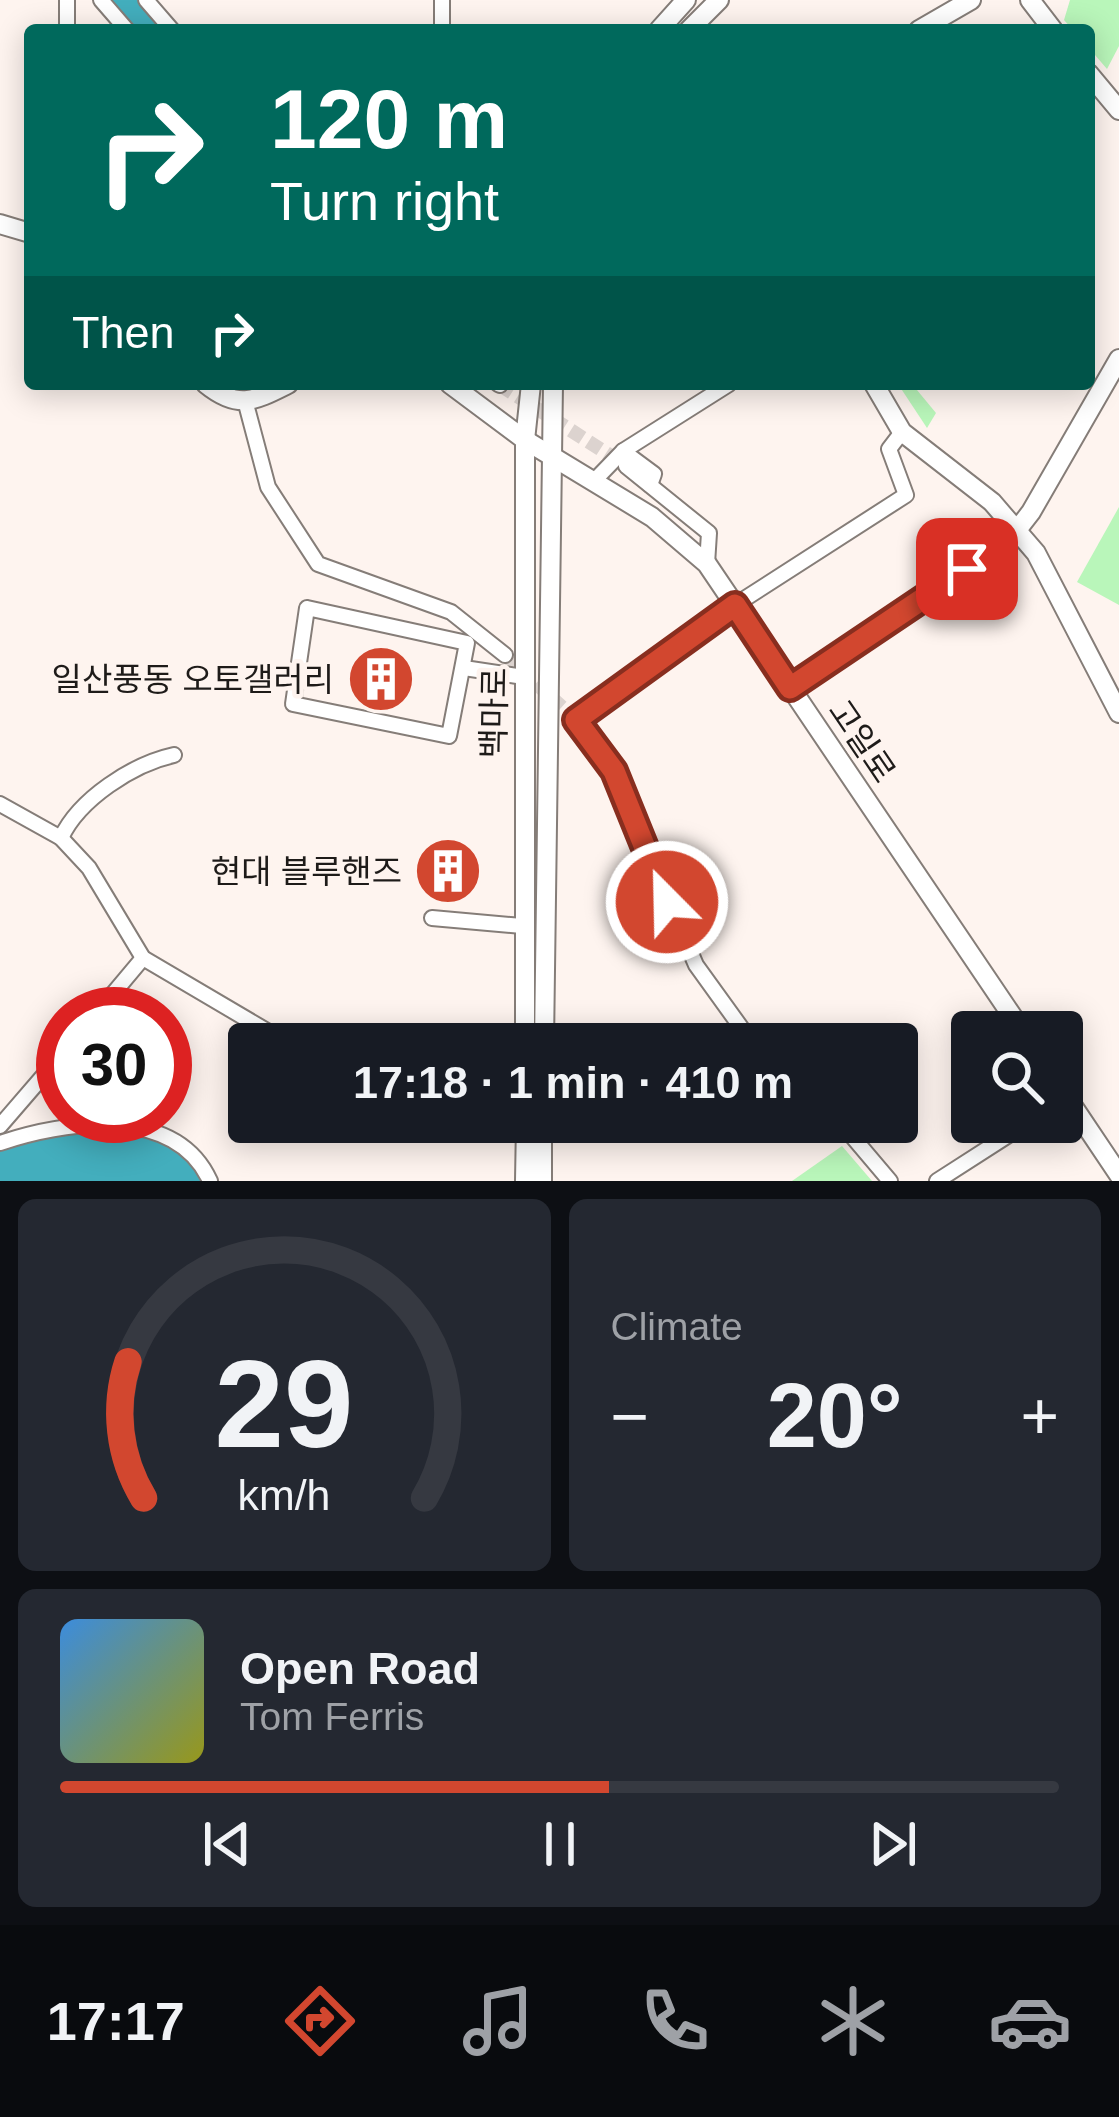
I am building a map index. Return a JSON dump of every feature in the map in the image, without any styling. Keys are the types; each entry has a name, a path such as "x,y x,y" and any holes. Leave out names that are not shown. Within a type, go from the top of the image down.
{"main road":[{"path":"694,24 718,0"},
{"path":"929,24 971,0"},
{"path":"1030,0 1048,17"},
{"path":"1095,81 1119,110"},
{"path":"790,688 1018,531 1119,359"},
{"path":"214,390 246,404 275,390"},
{"name":"고일로","path":"459,390 525,440 652,517 706,564 1009,1011"},
{"name":"백마로","path":"524,1023 525,440 530,390"},
{"name":"백마로","path":"544,1023 553,390"},
{"path":"878,390 902,432 992,502 1036,553 1119,713"},
{"path":"1083,1123 1119,1174"},
{"path":"525,1181 531,1143"},
{"path":"536,1143 542,1181"}],"street":[{"path":"100,0 122,24"},
{"path":"146,0 167,24"},
{"path":"592,482 721,390"},
{"path":"246,404 268,487 318,564 451,612 505,655"},
{"path":"735,1023 696,965 614,771 576,720 735,605 906,495 889,449 902,432"},
{"path":"624,459 709,533 706,564"},
{"path":"307,608 466,643 464,668 449,736 293,704 307,608"},
{"path":"464,668 524,677"},
{"path":"61,838 70,818 87,802 152,759 174,754"},
{"path":"0,804 61,838 88,868 142,958 253,1023"},
{"path":"432,918 522,926"},
{"path":"118,987 142,958"},
{"path":"0,1126 36,1084"},
{"path":"0,1143 74,1126 138,1129 182,1147 210,1181"},
{"path":"858,1143 890,1181"},
{"path":"937,1181 996,1143"}],"green space":[{"path":"1070,0 1119,0 1119,46 1107,69 1095,55 1095,24 1064,20"},
{"path":"902,390 917,390 936,413 927,428"},
{"path":"1119,507 1119,605 1077,582"},
{"path":"842,1146 872,1181 792,1181"}],"water":[{"path":"108,0 137,0 157,24 127,24"},
{"path":"36,1140 158,1143 184,1157 204,1181 0,1181 0,1151"}],"tunnel":[{"path":"508,390 622,463"},
{"path":"505,655 576,720"}],"place":[{"name":"일산풍동 오토갤러리","path":"381,679"},
{"name":"현대 블루핸즈","path":"448,871"}],"route":[{"path":"667,902 614,771 576,720 735,605 790,688 967,569"}]}
